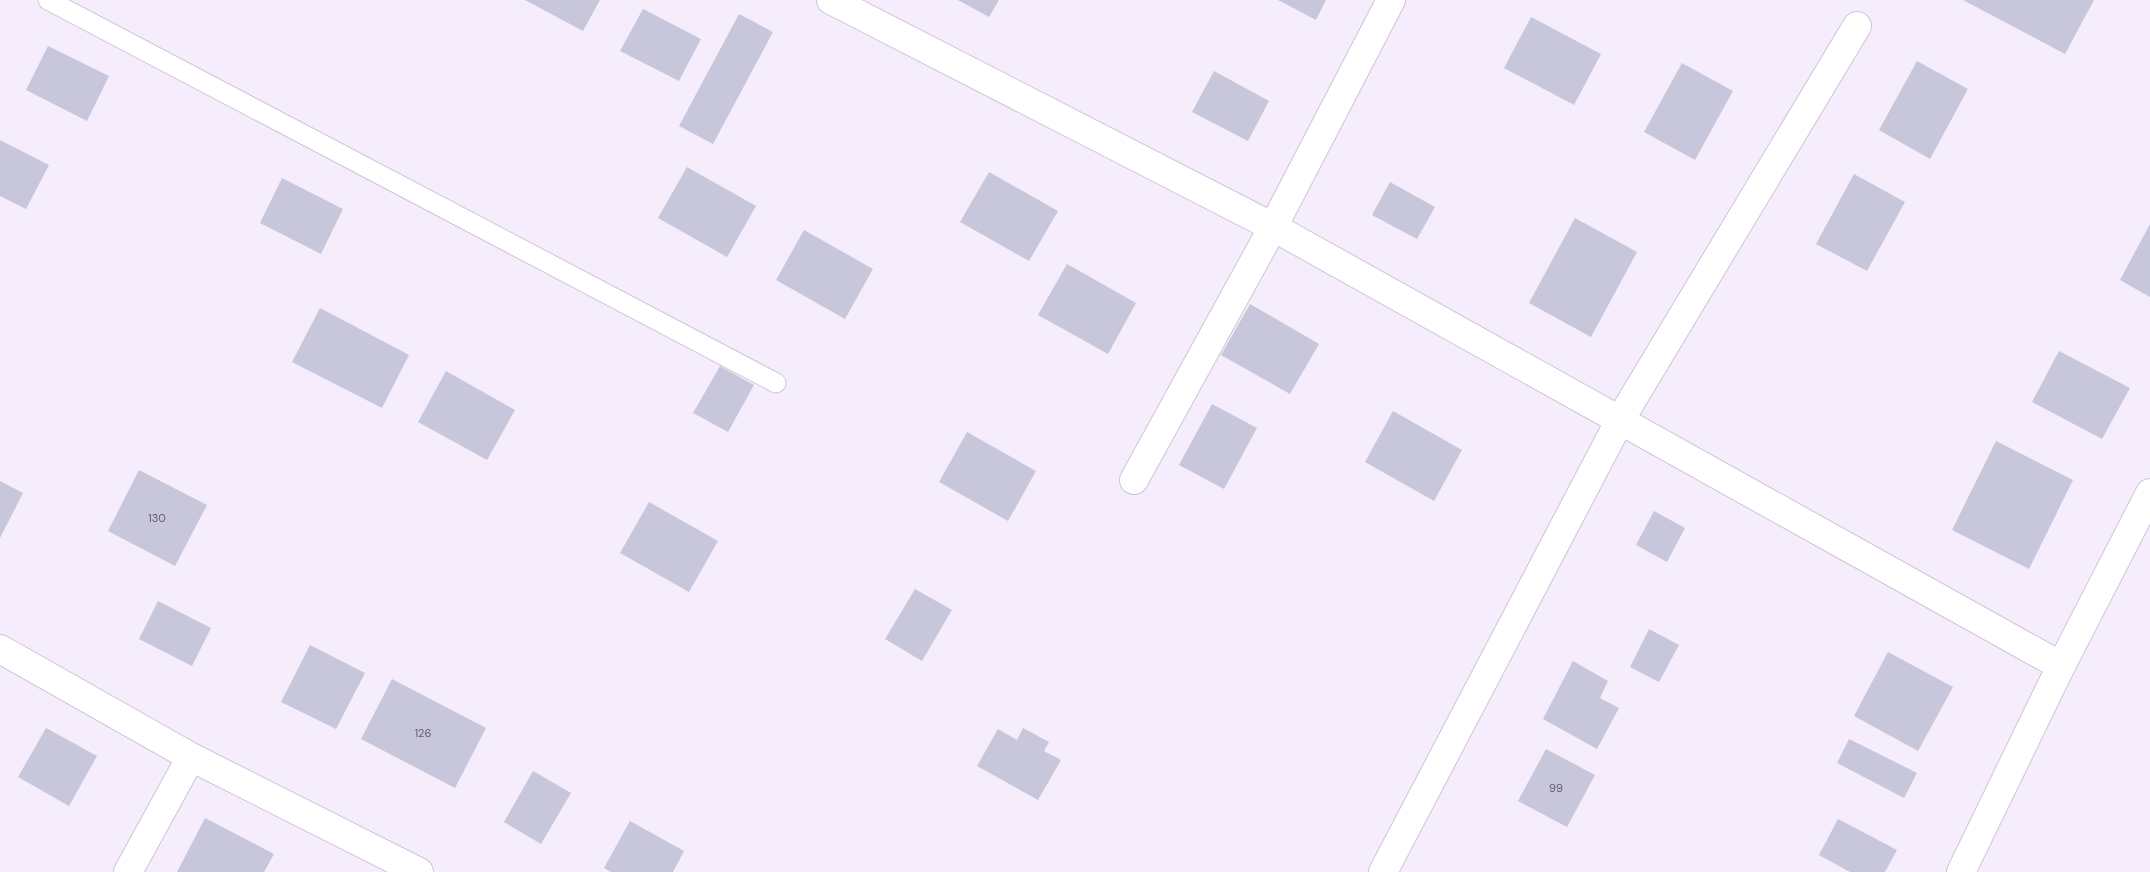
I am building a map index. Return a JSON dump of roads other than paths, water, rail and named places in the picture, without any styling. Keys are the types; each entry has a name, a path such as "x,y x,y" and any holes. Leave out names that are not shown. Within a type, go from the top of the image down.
{"street":[{"path":"831,0 1273,227 2061,666"},
{"path":"1134,480 1273,227 1391,0"},
{"path":"1383,872 1620,420 1857,26"},
{"path":"1961,872 2061,666 2150,493"},
{"path":"0,649 190,757 419,872"},
{"path":"128,872 190,757"}],"lane":[{"path":"48,0 776,383"}]}
